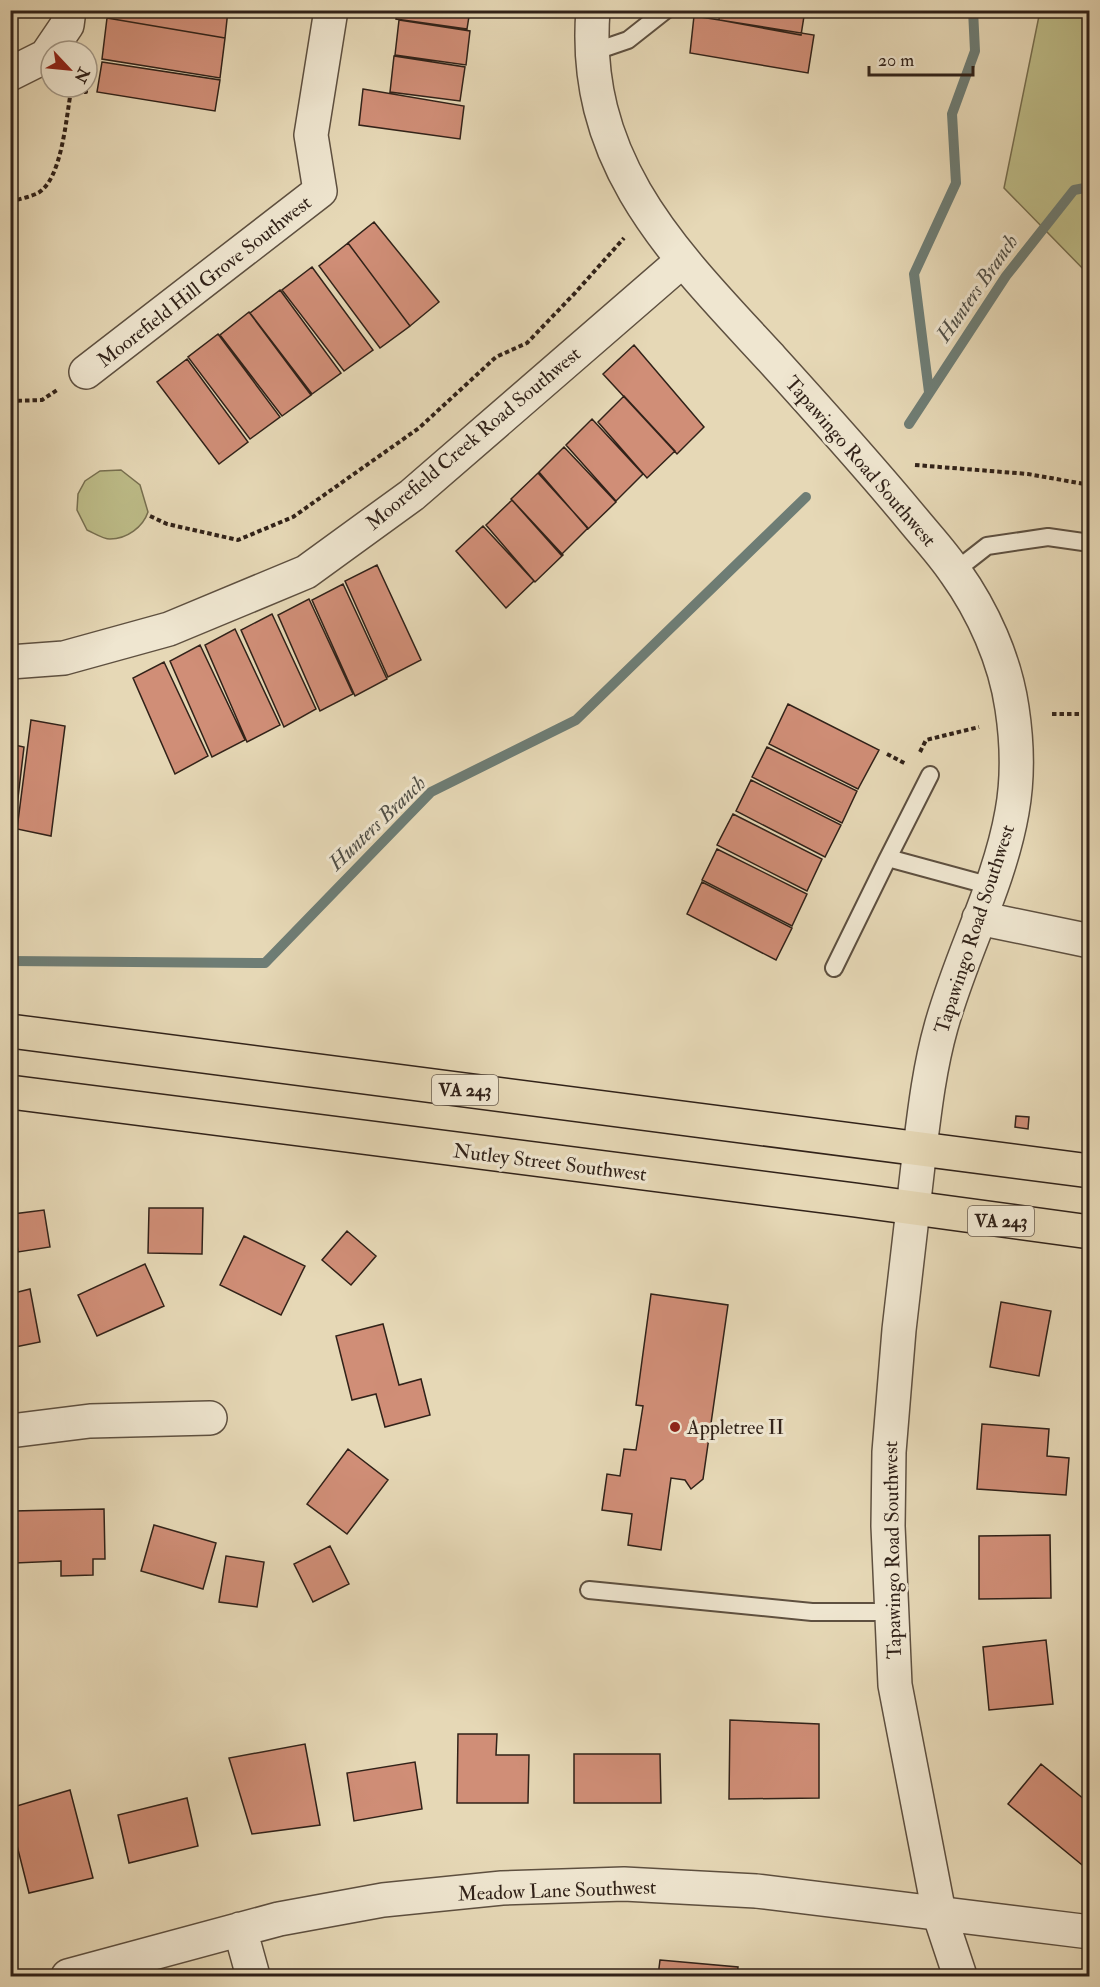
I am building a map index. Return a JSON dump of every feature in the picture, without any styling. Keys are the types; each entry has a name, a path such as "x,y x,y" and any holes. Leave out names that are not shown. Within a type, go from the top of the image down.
{"main road":[{"name":"VA 243","path":"10,1031 1089,1171"},
{"name":"Nutley Street Southwest","path":"10,1092 1089,1232"}],"street":[{"name":"Moorefield Hill Grove Southwest","path":"86,372 320,191 311,135 331,10"},
{"name":"Tapawingo Road Southwest","path":"592,10 591,32 596,91 610,141 639,201 682,261 839,433 955,571 984,619 1002,666 1012,707 1016,757 1013,810 1000,860 941,1027 931,1065 899,1330 888,1452 888,1526 895,1685 939,1913 960,1977"},
{"path":"10,74 46,56 68,18"},
{"name":"Moorefield Creek Road Southwest","path":"10,662 64,658 169,629 306,572 411,495 682,261"},
{"path":"978,918 1089,941"},
{"path":"10,1431 90,1421 210,1418"},
{"name":"Meadow Lane Southwest","path":"68,1977 285,1918 383,1900 502,1888 624,1884 756,1891 1089,1932"},
{"path":"240,1929 252,1977"}],"lane":[{"path":"593,52 628,40 666,10"},
{"path":"955,571 987,546 1048,537 1089,543"},
{"path":"834,968 930,775"},
{"path":"888,858 991,886"},
{"path":"589,1590 812,1612 892,1612"}],"path":[{"path":"10,202 38,193 49,182 56,167 70,99"},
{"path":"150,516 167,524 238,540 293,517 419,429 496,357 527,343 625,237"},
{"path":"10,401 42,400 86,372"},
{"path":"915,465 1028,474 1089,485"},
{"path":"1052,714 1089,714"},
{"path":"918,759 926,740 979,727"},
{"path":"887,754 913,768"}],"shaded area":[{"path":"1040,11 1089,11 1089,275 1004,188"},
{"path":"121,470 140,485 148,512 134,531 122,537 107,539 87,530 77,510 78,494 85,481 100,471"}],"building":[{"path":"108,10 228,10 225,38 107,18"},
{"path":"397,10 470,10 467,29 396,19"},
{"path":"720,10 805,10 801,35 719,20"},
{"path":"694,16 814,35 808,73 690,53"},
{"path":"107,18 225,38 220,78 102,59"},
{"path":"399,20 470,31 466,65 395,55"},
{"path":"394,56 465,67 460,101 390,92"},
{"path":"102,62 220,80 215,111 99,92"},
{"path":"363,89 464,106 460,139 359,125"},
{"path":"374,222 439,302 410,326 348,243"},
{"path":"348,243 410,326 380,348 319,266"},
{"path":"312,267 373,350 344,371 282,290"},
{"path":"280,290 341,373 312,394 250,313"},
{"path":"249,312 311,395 282,416 220,335"},
{"path":"218,334 280,417 250,439 188,357"},
{"path":"634,345 704,427 677,454 603,374"},
{"path":"187,359 248,442 219,464 157,382"},
{"path":"624,396 675,451 647,478 598,422"},
{"path":"592,419 643,474 616,501 566,445"},
{"path":"564,447 616,502 588,529 539,472"},
{"path":"538,473 588,528 561,555 511,499"},
{"path":"512,500 563,555 535,582 486,525"},
{"path":"483,526 534,581 506,608 456,551"},
{"path":"377,565 421,660 388,677 345,581"},
{"path":"343,584 387,679 355,696 312,600"},
{"path":"309,599 353,694 320,711 278,615"},
{"path":"272,614 316,709 284,727 241,630"},
{"path":"235,629 280,725 247,742 205,645"},
{"path":"200,645 245,740 212,757 170,661"},
{"path":"164,662 208,756 175,774 133,678"},
{"path":"788,704 879,750 858,789 769,744"},
{"path":"31,720 65,726 51,836 17,829"},
{"path":"10,744 24,747 11,857 10,857"},
{"path":"767,747 857,791 842,823 752,777"},
{"path":"751,780 841,825 825,857 736,811"},
{"path":"733,814 822,859 807,891 717,845"},
{"path":"717,849 807,894 792,926 702,880"},
{"path":"702,882 792,928 776,960 687,914"},
{"path":"1016,1116 1029,1117 1028,1129 1015,1127"},
{"path":"149,1208 203,1208 202,1254 148,1253"},
{"path":"44,1210 50,1247 18,1252 13,1214"},
{"path":"347,1231 376,1256 351,1285 322,1260"},
{"path":"244,1236 305,1266 281,1315 220,1285"},
{"path":"145,1264 164,1306 97,1336 78,1295"},
{"path":"30,1289 40,1342 10,1348 10,1294"},
{"name":"Appletree II","path":"651,1294 728,1305 703,1479 691,1489 685,1480 671,1478 661,1550 628,1545 632,1514 602,1510 607,1474 620,1476 624,1449 636,1450 643,1406 636,1405"},
{"path":"1001,1302 1051,1311 1039,1376 990,1367"},
{"path":"383,1324 399,1385 421,1379 430,1415 385,1427 376,1394 352,1400 336,1336"},
{"path":"982,1424 1049,1429 1047,1456 1069,1458 1066,1495 977,1489"},
{"path":"348,1449 388,1480 347,1534 307,1504"},
{"path":"104,1509 105,1559 93,1559 93,1575 61,1576 61,1561 15,1563 13,1511"},
{"path":"154,1525 216,1543 203,1589 141,1571"},
{"path":"1050,1535 1051,1598 979,1599 979,1536"},
{"path":"330,1546 349,1584 313,1602 294,1564"},
{"path":"226,1556 264,1562 257,1607 219,1602"},
{"path":"1046,1640 1053,1704 989,1710 983,1647"},
{"path":"730,1720 819,1724 819,1798 729,1799"},
{"path":"458,1734 497,1734 496,1755 529,1755 528,1803 457,1803"},
{"path":"305,1744 320,1825 252,1834 229,1758"},
{"path":"574,1754 660,1754 661,1803 574,1803"},
{"path":"415,1762 422,1809 354,1821 347,1773"},
{"path":"1041,1764 1090,1804 1090,1865 1087,1869 1008,1804"},
{"path":"70,1790 93,1878 29,1893 10,1818 10,1808"},
{"path":"187,1798 198,1846 129,1863 118,1815"},
{"path":"660,1960 738,1967 737,1976 658,1976"},
{"path":"603,1974 603,1976 530,1976"}],"waterway":[{"path":"929,392 914,274 956,183 952,114 975,51 973,10"},
{"name":"Hunters Branch","path":"909,424 1006,276 1074,190 1090,187"},
{"name":"Hunters Branch","path":"10,961 265,963 431,792 576,720 806,497"}],"place":[{"name":"Appletree II","path":"675,1427"}]}
